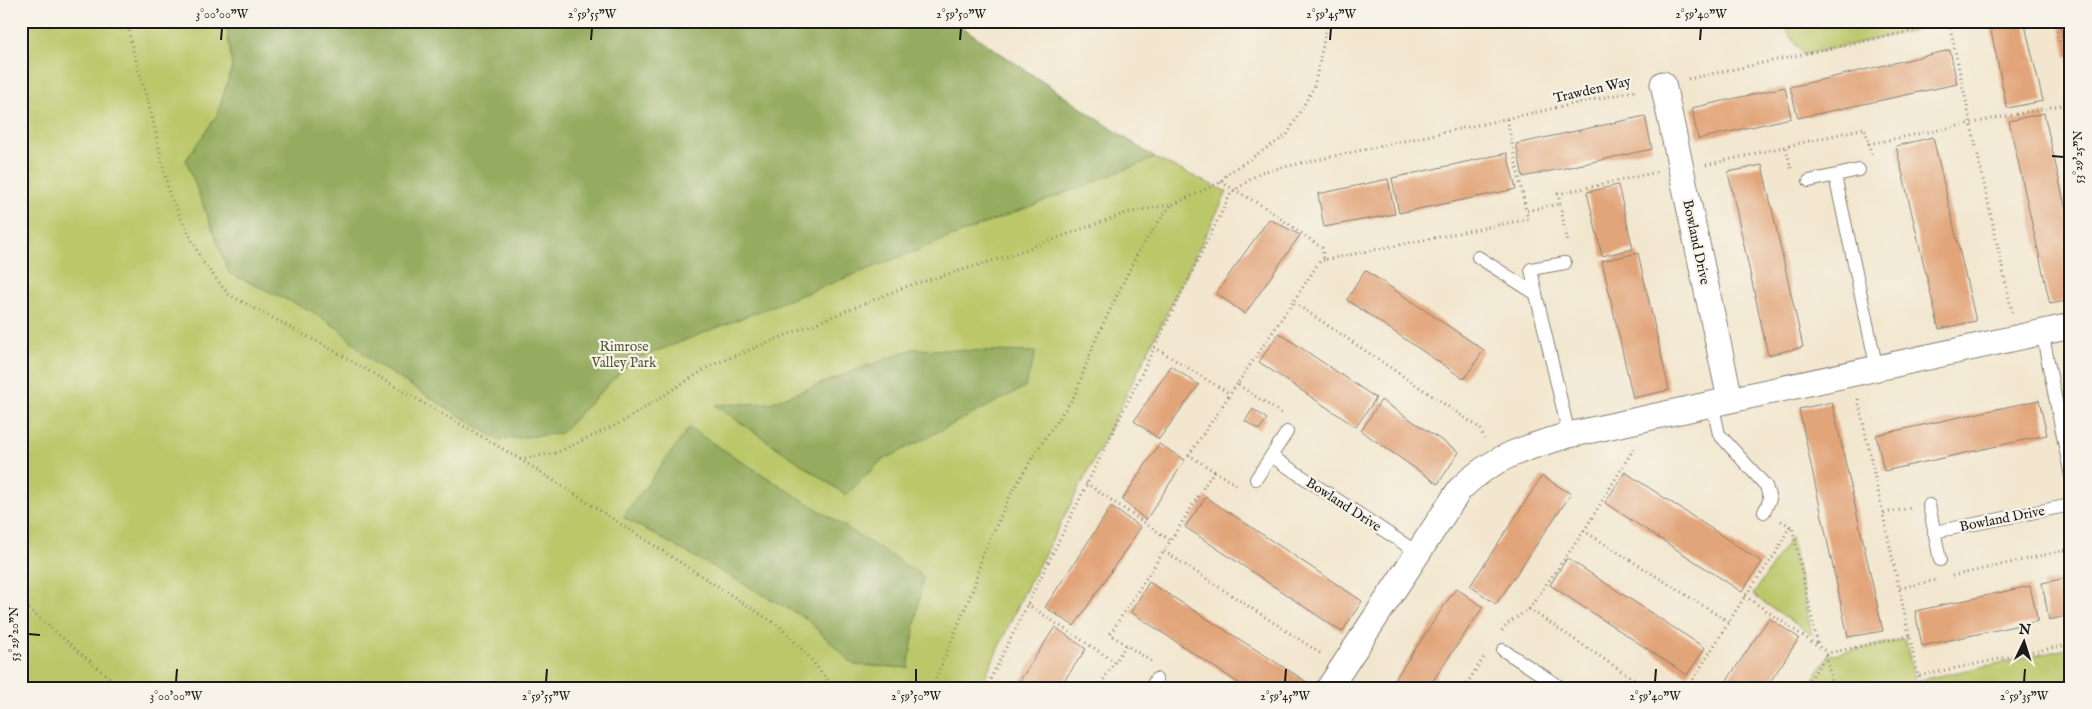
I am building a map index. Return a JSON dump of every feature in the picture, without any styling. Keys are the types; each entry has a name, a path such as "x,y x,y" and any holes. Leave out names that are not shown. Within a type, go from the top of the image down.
{"street":[{"name":"Bowland Drive","path":"1663,84 1682,169 1721,401"},
{"path":"1335,677 1460,489 1480,470 1493,463 1534,445 1569,435 2071,326"}],"lane":[{"path":"1809,181 1859,170"},
{"path":"1835,176 1877,369"},
{"path":"1478,257 1536,294"},
{"path":"1565,262 1531,269 1569,435"},
{"path":"2030,335 2071,476"},
{"name":"Bowland Drive","path":"1721,401 1719,434 1766,486 1770,499 1764,512"},
{"path":"1256,479 1287,432"},
{"name":"Bowland Drive","path":"1271,456 1418,552"},
{"path":"1929,505 1940,560"},
{"name":"Bowland Drive","path":"1934,532 2071,505"},
{"path":"1498,647 1562,688"}],"path":[{"path":"127,21 131,43 152,116 168,193 202,261 228,294 335,352 520,459 778,626 807,655 834,688"},
{"path":"520,459 556,453 622,422 710,366 905,287 1005,257 1126,213 1174,204 1222,182 1227,174 1286,135 1314,87 1328,21"},
{"name":"Trawden Way","path":"986,688 1231,193 1260,172 1958,21"},
{"path":"2055,21 2071,90"},
{"path":"1949,23 1970,123 2030,335"},
{"path":"1869,144 2071,104"},
{"path":"1153,683 1162,668 1110,634 1214,471 1189,455 1320,261 1528,219 1507,119"},
{"path":"1565,262 1572,261 1558,194 1682,169 1865,128 1874,167 1859,170"},
{"path":"1222,182 1266,208 1322,248 1324,260"},
{"path":"932,688 975,584 982,556 1008,500 1037,450 1075,395 1095,341 1138,252 1164,214 1174,204"},
{"path":"1526,211 1560,204"},
{"path":"1293,302 1480,428 1493,463"},
{"path":"1154,347 1230,394"},
{"path":"1237,384 1293,422 1287,432"},
{"path":"1464,688 1498,647 1507,624 1529,609 1584,531 1639,439 1635,420"},
{"path":"1086,483 1170,540"},
{"path":"1884,513 1929,505"},
{"path":"1764,512 1792,527 1818,646"},
{"path":"1688,688 1729,622 1776,553 1790,526"},
{"path":"1584,531 1729,622"},
{"path":"1900,588 2071,549"},
{"path":"1164,551 1335,677"},
{"path":"1746,596 1827,654 1833,688"},
{"path":"21,602 121,688"},
{"path":"1027,604 1115,662"},
{"path":"1529,609 1647,688"},
{"path":"1804,688 1827,654 1910,636"},
{"path":"1098,688 1126,645"},
{"path":"1918,676 1920,688"}],"green space":[{"name":"Rimrose Valley Park","path":"21,21 953,21 1155,158 1227,192 1094,460 1021,599 980,688 21,688"},
{"path":"226,21 953,21 1155,158 631,361 561,433 499,440 371,361 339,329 311,311 229,273 186,160 217,115 232,67"},
{"path":"1822,21 1958,21 1803,55 1785,29"},
{"path":"912,349 1036,352 1025,387 881,461 846,495 715,405 770,403"},
{"path":"689,428 923,576 908,668 854,665 805,618 623,517"},
{"path":"1791,537 1812,635 1753,595"},
{"path":"1905,639 1915,681 2071,648 2071,688 1807,688 1829,655"}],"building":[{"path":"1983,21 2024,21 2043,101 2007,108 1990,26 1985,28"},
{"path":"2071,24 2071,56 2066,57 2060,27"},
{"path":"1950,50 1957,84 1798,118 1790,87"},
{"path":"1785,87 1791,118 1698,139 1692,108"},
{"path":"2044,113 2071,233 2071,300 2050,304 2009,121"},
{"path":"1645,116 1652,149 1523,177 1516,144"},
{"path":"1933,137 1976,321 1939,329 1896,146"},
{"path":"1507,153 1516,189 1399,213 1392,178"},
{"path":"1762,165 1803,347 1768,355 1728,172"},
{"path":"1388,179 1395,214 1324,227 1318,194"},
{"path":"1618,185 1633,249 1602,256 1587,192"},
{"path":"1269,219 1300,235 1245,314 1216,293"},
{"path":"1638,253 1669,390 1633,398 1602,261"},
{"path":"1365,270 1484,350 1464,379 1347,300"},
{"path":"1279,333 1376,398 1356,427 1259,362"},
{"path":"1171,366 1199,385 1159,439 1134,421"},
{"path":"1381,400 1459,452 1438,484 1361,431"},
{"path":"2039,400 2047,435 1884,471 1876,435"},
{"path":"1832,402 1883,631 1848,637 1799,409"},
{"path":"1253,409 1267,419 1259,430 1245,421"},
{"path":"1159,444 1185,460 1146,520 1122,500"},
{"path":"1625,472 1762,562 1742,592 1605,503"},
{"path":"1542,476 1571,494 1496,604 1470,586"},
{"path":"1206,497 1362,601 1342,632 1185,527"},
{"path":"1111,507 1141,527 1074,626 1045,607"},
{"path":"1567,558 1705,648 1687,675 1550,585"},
{"path":"2071,577 2071,615 2049,620 2042,583"},
{"path":"1149,582 1307,682 1303,688 1246,688 1131,612"},
{"path":"2030,586 2038,621 1922,646 1915,611"},
{"path":"1456,588 1483,607 1428,688 1389,688"},
{"path":"1769,618 1799,638 1766,688 1722,688"},
{"path":"1055,627 1086,649 1059,688 1015,688"}]}
